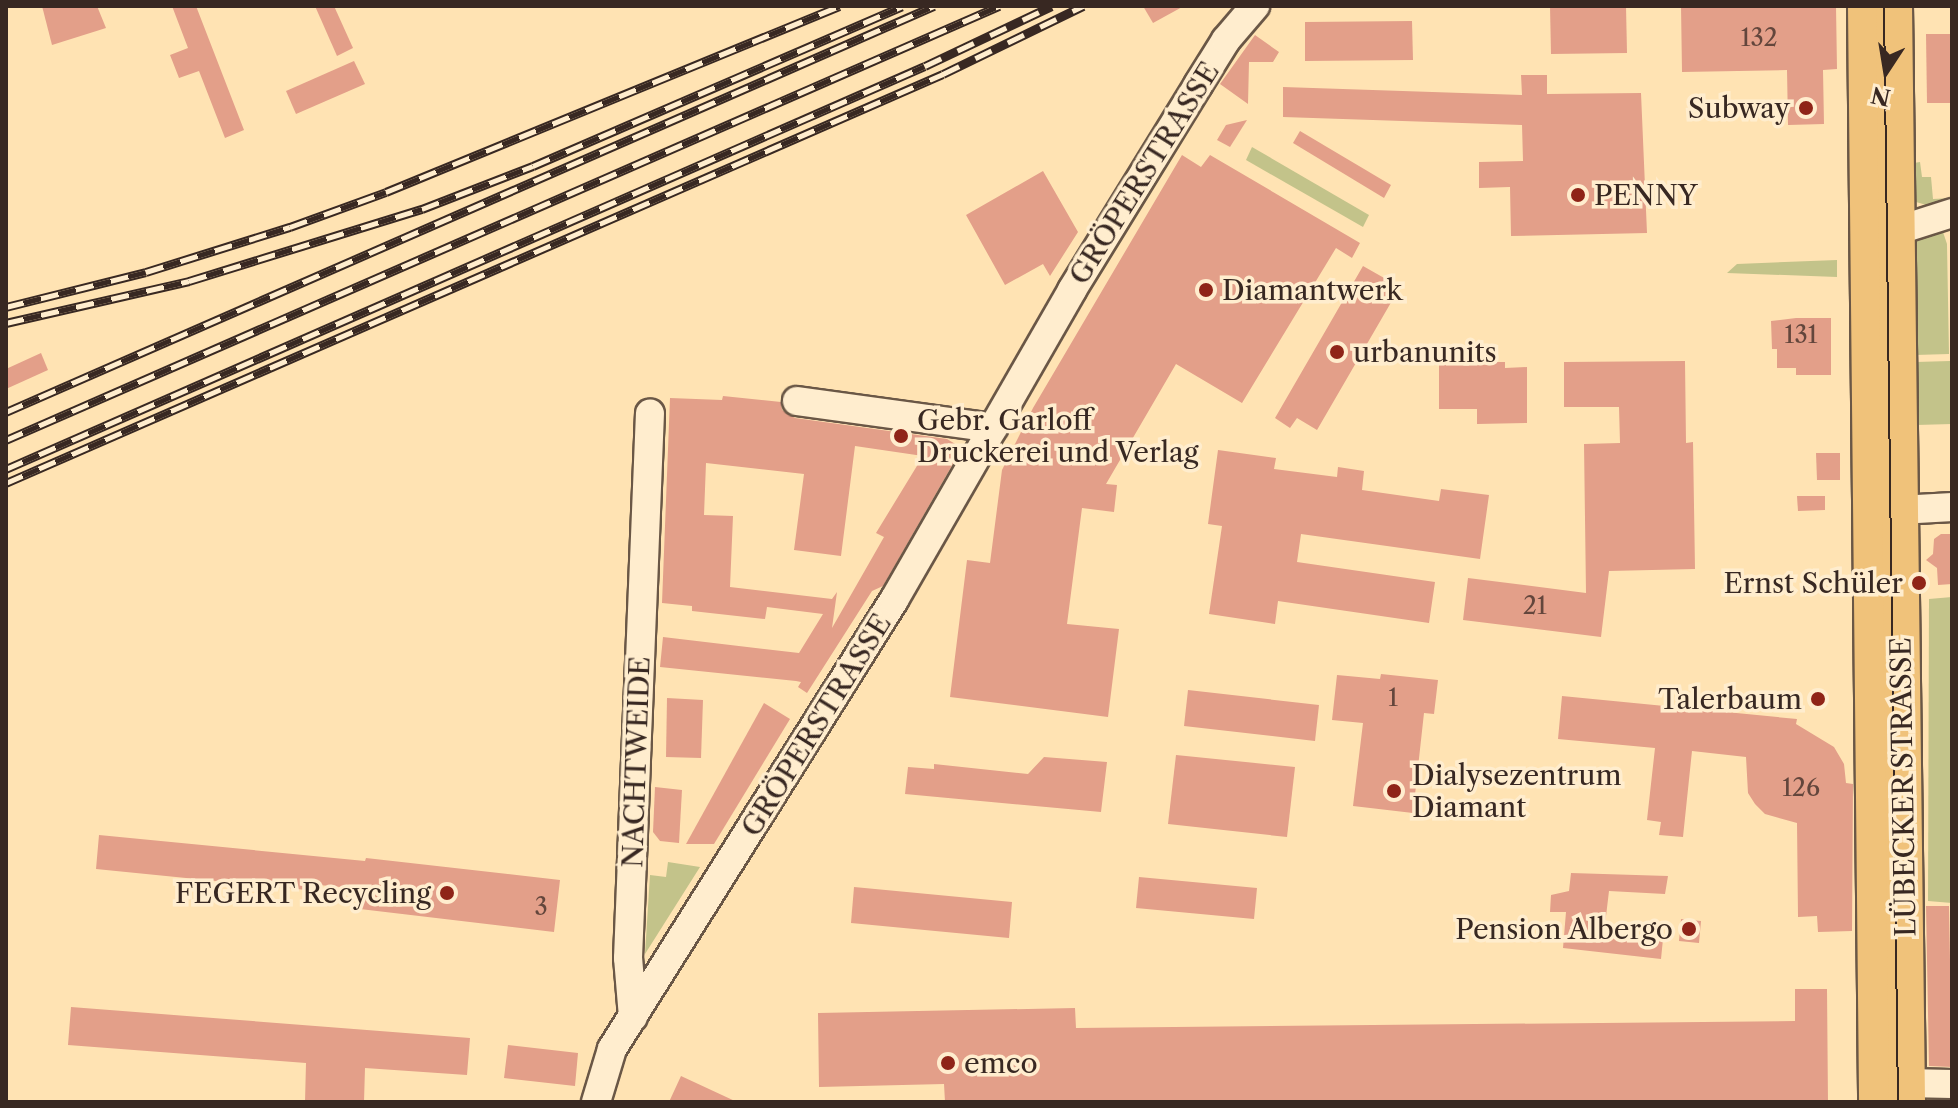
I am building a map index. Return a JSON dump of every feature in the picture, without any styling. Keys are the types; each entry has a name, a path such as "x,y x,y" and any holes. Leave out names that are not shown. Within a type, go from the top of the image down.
{"main road":[{"name":"LÜBECKER STRASSE","path":"1866,6 1900,510 1892,1097"},
{"name":"LÜBECKER STRASSE","path":"1892,1097 1882,235 1894,6"}],"street":[{"name":"GRÖPERSTRASSE","path":"633,1017 894,600 1072,290 1210,65 1255,6"},
{"path":"1882,235 1952,213"},
{"path":"797,401 993,428"},
{"name":"NACHTWEIDE","path":"633,1017 628,958 650,413"},
{"path":"1900,510 1952,507"},
{"path":"596,1102 604,1067 633,1017"},
{"path":"1892,1097 1952,1084"}],"green space":[{"path":"1252,147 1369,215 1363,227 1246,160"},
{"path":"1920,162 1922,177 1931,177 1933,199 1952,198 1930,206 1916,202 1914,163"},
{"path":"1952,223 1952,228 1943,232 1947,244 1949,354 1915,355 1915,239"},
{"path":"1837,260 1837,277 1727,273 1737,264"},
{"path":"1950,361 1952,424 1916,425 1916,362"},
{"path":"1952,597 1952,903 1928,901 1929,599"},
{"path":"668,862 700,867 645,954 650,875 666,877"}],"building":[{"path":"42,6 97,6 106,28 52,45"},
{"path":"172,6 196,6 244,130 225,138 199,71 179,78 170,55 188,48"},
{"path":"315,6 334,6 353,48 337,56"},
{"path":"1143,6 1184,6 1153,23"},
{"path":"1550,6 1626,6 1627,53 1551,54"},
{"path":"1681,6 1836,6 1837,69 1823,70 1824,124 1788,125 1787,70 1682,72"},
{"path":"1412,21 1413,60 1305,61 1305,22"},
{"path":"1926,34 1952,34 1952,103 1927,103"},
{"path":"1255,35 1279,52 1273,62 1249,62 1248,104 1220,84"},
{"path":"354,61 365,84 296,114 286,91"},
{"path":"1521,75 1547,75 1547,94 1641,93 1647,233 1511,236 1510,187 1479,188 1479,162 1523,161 1522,125 1283,117 1283,87 1522,95"},
{"path":"1247,120 1230,147 1217,140 1226,125"},
{"path":"1300,131 1391,185 1384,198 1293,143"},
{"path":"1182,155 1201,167 1210,155 1360,243 1352,258 1336,248 1242,403 1176,364 1106,484 1117,485 1114,512 1082,508 1067,624 1119,629 1108,717 950,697 967,560 990,563 1002,470 1033,408"},
{"path":"1043,171 1078,232 1050,276 1043,264 1005,285 966,215"},
{"name":"urbanunits","path":"1363,266 1400,287 1317,430 1297,418 1290,428 1275,418"},
{"path":"1831,318 1831,375 1796,375 1796,368 1777,368 1777,349 1772,349 1771,321"},
{"path":"41,353 48,370 6,389 6,369"},
{"path":"1685,361 1686,443 1693,442 1695,569 1609,571 1601,637 1463,620 1468,578 1586,593 1584,444 1620,443 1619,407 1564,407 1564,362"},
{"path":"1439,362 1505,362 1505,368 1527,367 1527,423 1477,424 1477,409 1439,409"},
{"path":"723,396 781,402 782,410 795,418 947,439 962,448 883,586 872,591 807,693 798,687 801,682 796,681 660,667 663,637 799,653 823,614 767,607 765,619 692,611 692,606 662,603 670,398 722,400","holes":["855,446 923,456 876,533 884,537 832,628 837,592 832,599 730,587 733,516 704,515 706,463 804,474 794,550 841,556"]},
{"path":"1218,450 1276,458 1274,469 1337,477 1338,467 1364,471 1362,490 1439,501 1441,489 1489,495 1480,559 1301,534 1297,562 1435,582 1429,623 1278,601 1275,624 1209,614 1222,526 1208,524"},
{"path":"1816,453 1840,453 1840,480 1817,480"},
{"path":"1797,496 1825,496 1825,510 1798,511"},
{"path":"1941,534 1952,534 1952,584 1938,585 1937,568 1926,560 1933,554 1934,539"},
{"path":"1381,674 1438,680 1434,714 1424,713 1413,813 1353,806 1363,723 1332,720 1337,675 1380,679"},
{"path":"1188,690 1319,705 1315,741 1184,726"},
{"path":"1562,696 1797,719 1796,724 1834,747 1844,764 1846,783 1853,784 1852,931 1818,932 1817,916 1798,917 1797,823 1765,814 1755,804 1748,793 1746,757 1692,751 1683,837 1659,835 1661,822 1647,820 1655,748 1558,739"},
{"path":"667,698 703,700 701,758 666,757"},
{"path":"764,703 790,719 714,844 686,844"},
{"path":"1176,755 1295,767 1287,837 1168,824"},
{"path":"1044,757 1107,762 1101,812 905,794 908,767 934,769 934,764 1028,774"},
{"path":"655,787 682,790 679,843 660,841 653,832"},
{"path":"99,835 365,861 366,858 560,880 554,932 360,909 362,889 308,884 307,890 96,869"},
{"path":"1571,873 1668,876 1665,894 1609,891 1604,933 1663,939 1661,959 1563,948 1566,912 1550,912 1551,895 1569,891"},
{"path":"1139,877 1257,888 1254,919 1136,908"},
{"path":"854,887 1012,902 1009,938 851,923"},
{"path":"1926,906 1949,906 1952,1067 1929,1066"},
{"path":"1681,919 1701,921 1699,943 1679,941"},
{"path":"1795,989 1827,989 1828,1102 945,1102 944,1084 819,1087 818,1013 1075,1008 1076,1028 1795,1021"},
{"path":"71,1007 470,1038 467,1075 365,1068 364,1102 305,1102 306,1063 68,1045"},
{"path":"508,1045 578,1053 575,1086 504,1078"},
{"path":"681,1076 737,1102 669,1102"}],"tram line":[{"path":"1884,6 1898,1102"}],"railway":[{"path":"6,307 146,272 290,227 386,192 839,6"},
{"path":"6,323 189,281 422,209 533,166 902,6"},
{"path":"6,412 934,6"},
{"path":"6,440 999,6"},
{"path":"6,469 925,66 1052,6"},
{"path":"6,483 943,74 1083,6"}],"place":[{"name":"Subway","path":"1806,108"},
{"name":"PENNY","path":"1578,195"},
{"name":"Diamantwerk","path":"1206,290"},
{"name":"urbanunits","path":"1337,352"},
{"name":"Gebr. Garloff Druckerei und Verlag","path":"901,436"},
{"name":"Ernst Schüler","path":"1919,583"},
{"name":"Talerbaum","path":"1818,699"},
{"name":"Dialysezentrum Diamant","path":"1394,791"},
{"name":"FEGERT Recycling","path":"447,893"},
{"name":"Pension Albergo","path":"1689,929"},
{"name":"emco","path":"948,1063"}]}
